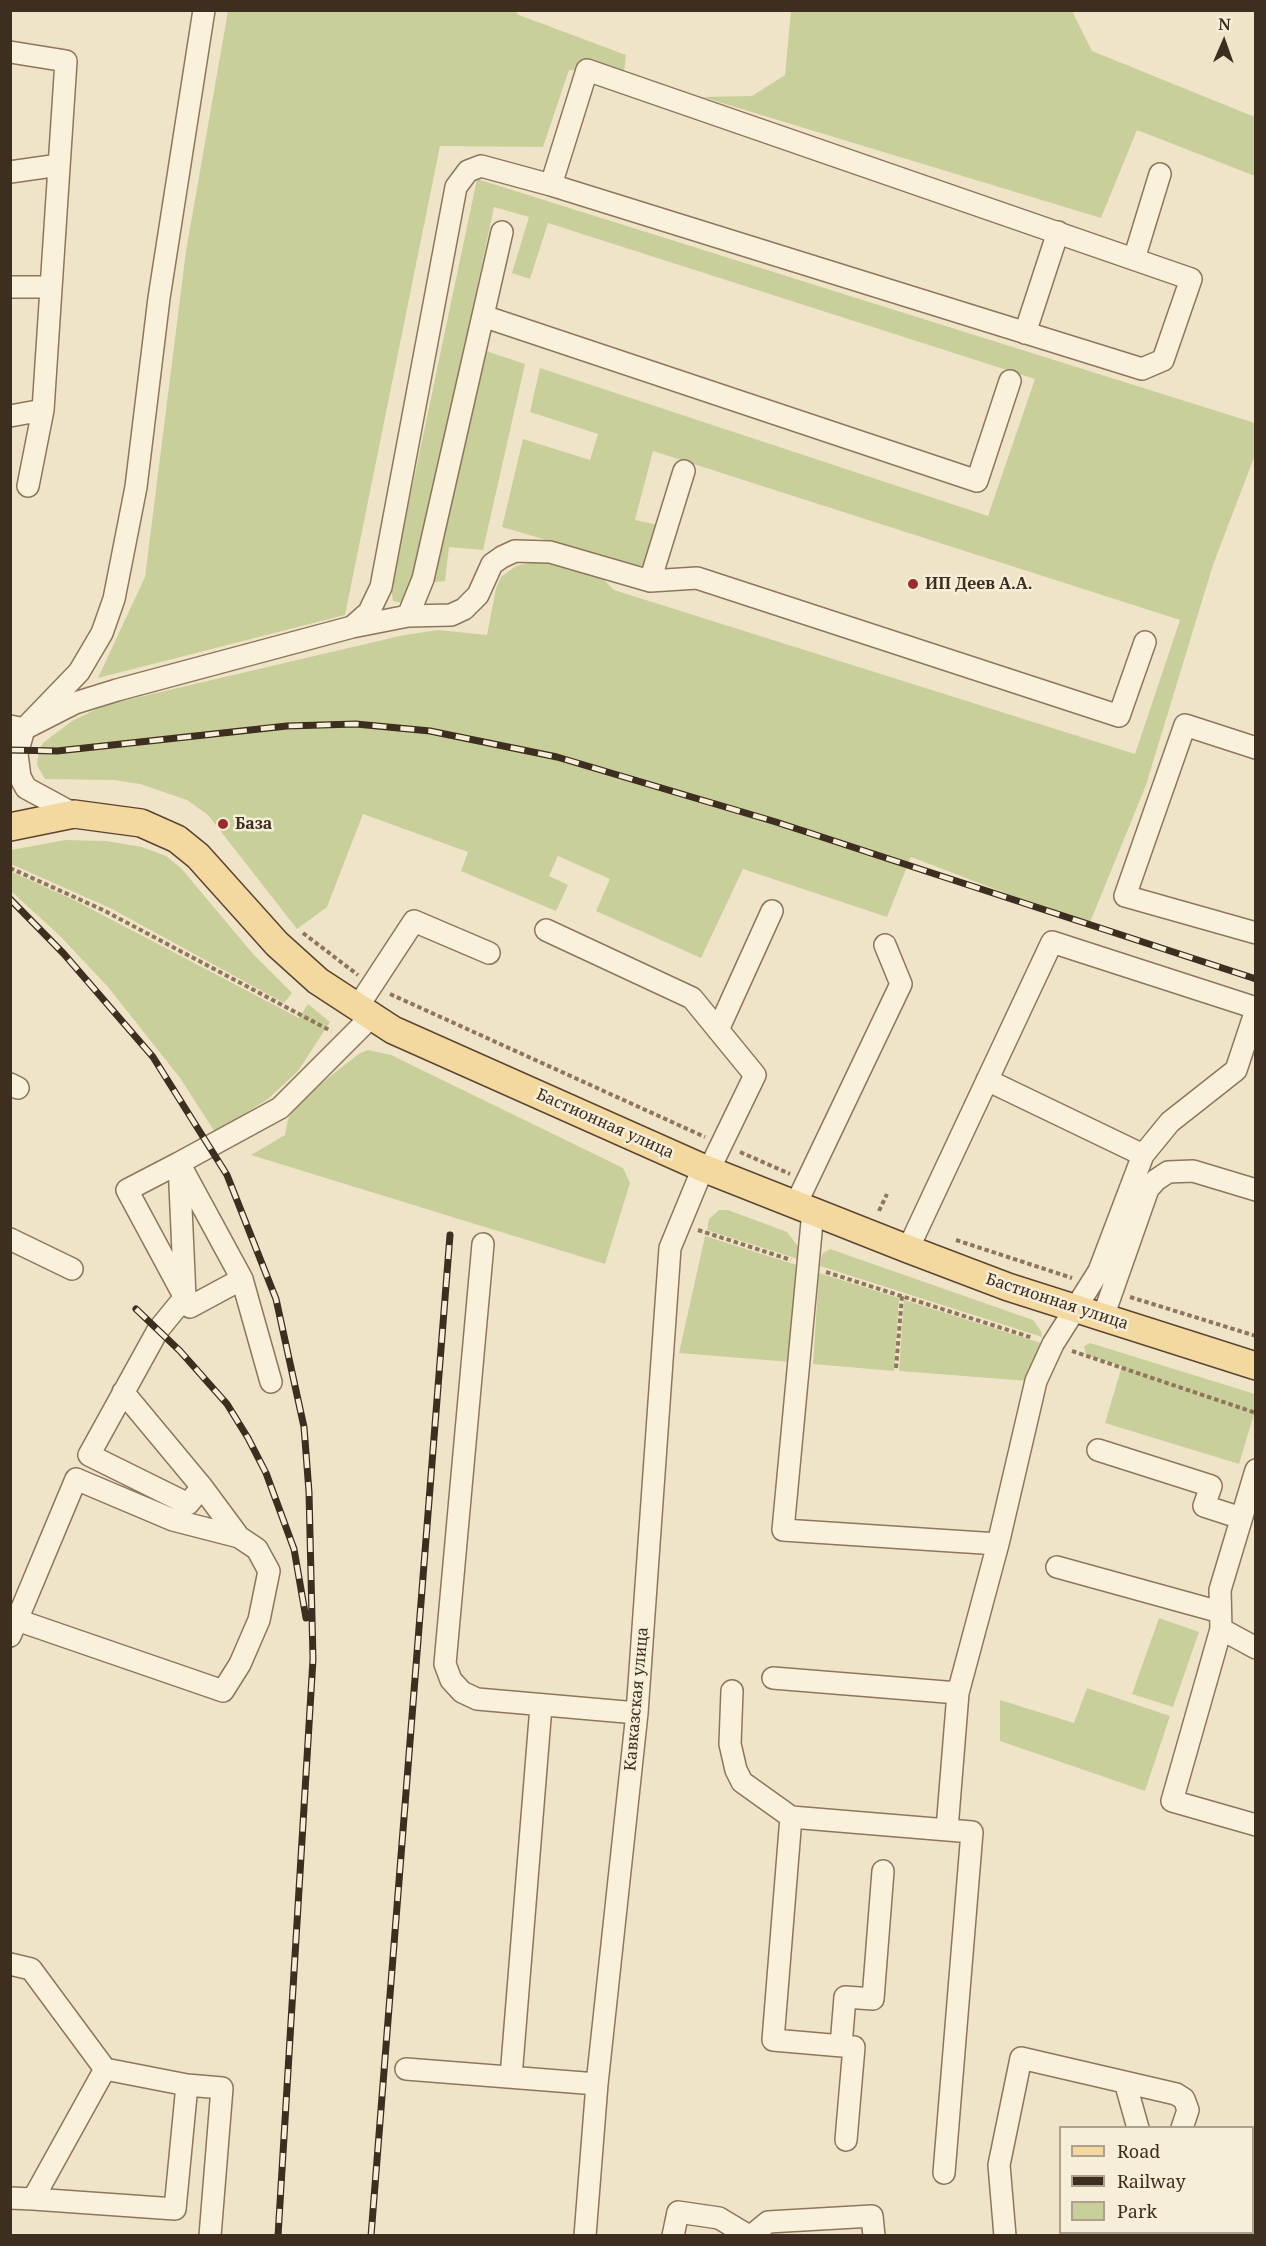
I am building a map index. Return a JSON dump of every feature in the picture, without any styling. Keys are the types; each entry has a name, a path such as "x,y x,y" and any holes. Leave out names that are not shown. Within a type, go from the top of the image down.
{"main road":[{"name":"Бастионная улица","path":"10,827 42,818 74,814 141,823 177,839 198,856 276,944 318,981 393,1029 706,1169 805,1199 913,1238 1008,1287 1256,1366"}],"street":[{"path":"74,814 27,788 20,777 17,728 79,672 102,633 114,598 136,487 159,298 204,10"},
{"path":"10,52 66,61 43,410 28,486"},
{"path":"351,627 369,612 381,587 456,187 468,171 481,166 551,185 1142,369 1163,360 1191,279 587,70 551,185"},
{"path":"10,172 59,165"},
{"path":"1134,259 1160,174"},
{"path":"408,616 423,579 502,232"},
{"path":"1025,333 1058,232"},
{"path":"10,287 50,287"},
{"path":"483,316 977,481 1010,381"},
{"path":"10,416 43,410"},
{"path":"650,581 684,471"},
{"path":"17,728 75,703 117,690 351,627 408,616 451,615 464,609 478,595 492,564 515,551 550,552 650,581 697,578 1119,716 1145,642"},
{"path":"1256,747 1185,725 1125,896 1256,933"},
{"path":"546,930 692,998 718,1030 772,911"},
{"path":"242,1279 190,1307 127,1191 280,1108 347,1040 364,1012 371,985 414,921 489,953"},
{"path":"913,1238 1052,942 1256,1009 1236,1070 1170,1122 1143,1155 1099,1271 1053,1344 1036,1381 998,1544 958,1693 947,1829"},
{"path":"885,945 901,984 805,1199 808,1266 783,1530 998,1544"},
{"name":"Кавказская улица","path":"585,2235 597,2084 637,1713 670,1248 706,1169 755,1075 718,1030"},
{"path":"987,1080 1143,1155"},
{"path":"179,1163 242,1279 271,1382"},
{"path":"179,1163 184,1297 158,1330 89,1455 188,1504 202,1487"},
{"path":"1103,1317 1148,1190 1156,1180 1168,1172 1193,1171 1256,1190"},
{"path":"10,1239 72,1269"},
{"path":"483,1244 445,1664 451,1680 462,1692 477,1699 637,1713"},
{"path":"123,1392 202,1487 239,1537"},
{"path":"1098,1450 1211,1486 1204,1506 1241,1518"},
{"path":"1256,1470 1220,1590 1221,1620 1172,1801 1256,1825"},
{"path":"76,1479 173,1520 239,1537 257,1549 269,1571 259,1620 240,1664 223,1691 14,1628 76,1479"},
{"path":"1057,1567 1221,1620 1256,1648"},
{"path":"773,1678 958,1693"},
{"path":"732,1691 730,1744 736,1770 742,1782 791,1817 972,1832 944,2172"},
{"path":"511,2077 541,1706"},
{"path":"791,1817 773,2040 854,2047 846,2140"},
{"path":"841,2046 845,1997 873,1999 883,1871"},
{"path":"10,1964 31,1969 105,2068 187,2085 222,2088 210,2235"},
{"path":"1005,2235 999,2165 1021,2058 1176,2094 1184,2099 1188,2110 1182,2126"},
{"path":"33,2199 105,2068"},
{"path":"406,2069 597,2084"},
{"path":"1125,2082 1138,2126"},
{"path":"10,2198 175,2209 187,2085"},
{"path":"673,2235 678,2212 719,2218 750,2235 768,2222 872,2216 874,2235"}],"path":[{"path":"10,868 103,910 347,1040"},
{"path":"303,933 371,985 721,1144 805,1199"},
{"path":"879,1211 887,1194"},
{"path":"869,1207 879,1211 913,1238 1091,1284"},
{"path":"680,1224 1053,1344 1256,1413"},
{"path":"1112,1292 1256,1336"},
{"path":"896,1368 902,1296"}],"green space":[{"path":"228,11 515,11 519,15 626,55 624,73 569,70 543,147 440,146 345,615 98,678 145,577 186,251"},
{"path":"791,11 1072,11 1092,51 1255,117 1255,176 1137,130 1101,218 702,97 752,96 785,75"},
{"path":"477,179 1255,423 1255,455 1213,565 1146,785 1089,925 911,857 887,917 743,869 701,958 596,911 610,879 558,856 549,876 568,885 556,911 461,871 468,852 363,814 327,907 297,929 208,815 187,800 140,784 114,780 45,779 37,765 39,749 44,742 72,721 105,705 404,635 438,630 487,635 496,588 501,577 516,566 535,561 556,561 600,576 614,590 1135,754 1180,620 653,451 635,520 663,526 648,563 640,566 628,564 502,527 523,439 590,460 598,434 530,412 540,368 988,516 1035,379 548,223 530,279 512,273 529,217 494,207 415,584 403,603 393,601 391,588"},
{"path":"486,351 525,364 483,550 449,547 445,581 426,583"},
{"path":"65,840 106,841 142,847 166,856 181,868 253,954 292,993 284,1003 112,909 11,864 11,850"},
{"path":"10,871 76,901 299,1018 308,1004 330,1022 298,1071 268,1099 215,1132 180,1078 108,987 61,937 11,891"},
{"path":"368,1050 391,1055 623,1168 630,1183 605,1264 251,1155 285,1135 288,1119 300,1100 360,1053"},
{"path":"719,1210 728,1210 787,1232 800,1249 801,1260 707,1230 709,1219"},
{"path":"705,1236 800,1266 791,1362 679,1353"},
{"path":"830,1249 1033,1320 1041,1331 1042,1337 820,1266 822,1254"},
{"path":"819,1273 899,1298 894,1371 813,1364"},
{"path":"904,1300 1041,1343 1029,1381 899,1371"},
{"path":"1090,1343 1255,1394 1255,1411 1239,1464 1105,1423 1122,1366 1086,1355 1084,1346"},
{"path":"1159,1618 1199,1632 1173,1707 1132,1694"},
{"path":"1087,1688 1170,1716 1145,1791 1000,1741 1000,1700 1074,1723"}],"railway":[{"path":"10,750 57,751 287,726 356,724 430,731 557,757 776,822 1256,979"},
{"path":"10,899 64,954 153,1057 227,1175 276,1299 304,1427 309,1492 313,1659 278,2236"},
{"path":"371,2236 450,1235"},
{"path":"136,1309 180,1351 227,1404 248,1438 266,1473 294,1549 306,1618"}],"place":[{"name":"ИП Деев А.А.","path":"913,584"},
{"name":"База","path":"223,824"}]}
